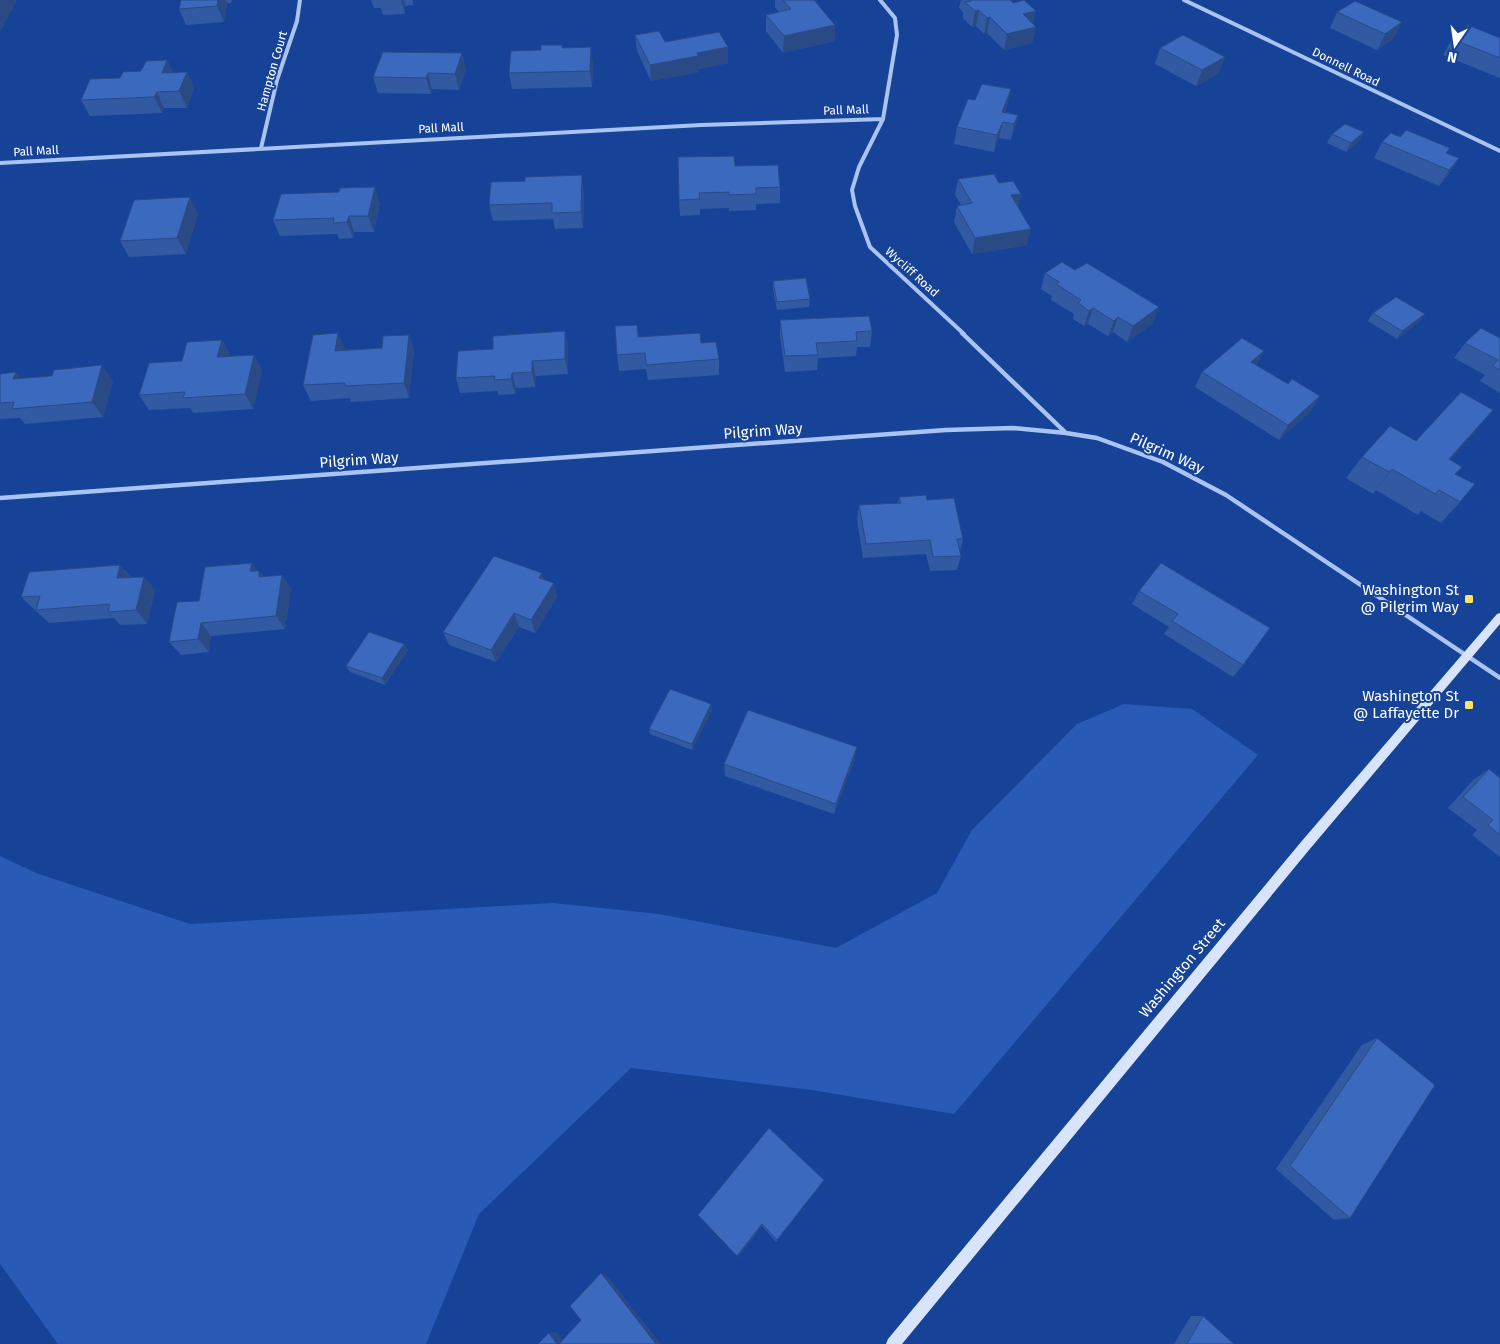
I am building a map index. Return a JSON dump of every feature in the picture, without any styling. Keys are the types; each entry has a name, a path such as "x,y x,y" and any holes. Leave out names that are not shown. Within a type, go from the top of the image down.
{"main road":[{"name":"Washington Street","path":"893,1344 1305,846 1500,617"}],"street":[{"name":"Hampton Court","path":"262,148 277,80 297,21 300,0"},
{"name":"Wycliff Road","path":"880,0 895,18 897,35 883,119 858,167 852,190 855,206 870,247 939,310 1066,433"},
{"name":"Donnell Road","path":"1184,0 1500,151"},
{"name":"Pall Mall","path":"0,163 701,125 883,119"},
{"name":"Pilgrim Way","path":"0,498 946,430 1013,428 1066,433 1096,438 1163,462 1226,495 1500,678"}],"shaded area":[{"path":"1124,704 1192,709 1258,755 954,1114 812,1090 631,1068 479,1214 426,1344 58,1344 0,1264 0,856 36,873 190,924 553,903 659,914 836,948 937,893 972,830 1077,724"}],"building":[{"path":"181,0 218,0 217,6 179,9"},
{"path":"783,0 814,0 835,25 784,36 766,15 791,9"},
{"path":"970,0 1010,0 1013,3 1024,0 1036,11 1023,14 1036,27 1007,34 990,17 987,18 979,10 975,11 965,2"},
{"path":"1355,1 1402,22 1385,34 1337,12"},
{"path":"1468,25 1500,38 1500,58 1452,39"},
{"path":"659,31 665,42 719,32 728,47 697,53 698,56 650,65 635,35"},
{"path":"1183,35 1225,57 1202,70 1160,48"},
{"path":"541,45 562,45 562,48 591,47 590,71 509,73 511,51 541,50"},
{"path":"383,52 462,53 455,74 428,73 426,78 373,77"},
{"path":"167,60 162,73 187,72 179,91 157,92 154,97 81,100 90,79 120,78 123,72 141,71 146,61"},
{"path":"982,84 1011,89 1002,112 1018,115 1014,124 1003,122 997,135 957,127 968,99 975,100"},
{"path":"1345,124 1364,132 1351,143 1332,134"},
{"path":"1406,130 1450,148 1446,153 1459,158 1449,170 1382,142 1391,133 1400,137"},
{"path":"734,156 735,166 778,165 780,187 756,188 756,194 729,195 729,192 699,193 700,199 679,200 678,157"},
{"path":"994,174 999,183 1013,181 1021,194 1011,195 1031,229 975,238 957,206 972,203 958,179"},
{"path":"582,175 581,212 552,213 552,203 489,205 491,182 525,181 525,177"},
{"path":"375,187 368,216 349,216 347,222 333,223 334,218 273,220 281,194 339,192 340,188"},
{"path":"190,197 177,238 120,241 134,200"},
{"path":"1062,262 1075,270 1087,263 1159,307 1133,326 1118,317 1114,321 1093,308 1089,311 1078,303 1081,300 1056,284 1059,282 1045,273"},
{"path":"806,278 810,299 777,302 773,281"},
{"path":"1396,297 1425,314 1402,331 1373,313"},
{"path":"869,316 872,331 856,332 857,341 816,343 818,355 785,356 780,320"},
{"path":"637,325 638,337 700,333 701,343 716,342 719,359 646,365 645,353 617,355 615,326"},
{"path":"1481,328 1500,338 1500,370 1492,366 1498,360 1465,343"},
{"path":"565,331 565,359 532,361 532,372 512,373 511,379 494,380 495,376 456,378 458,351 493,349 493,336"},
{"path":"338,333 335,351 382,348 383,336 409,335 404,383 345,386 345,383 303,385 313,335"},
{"path":"1242,338 1264,351 1251,362 1288,384 1292,379 1320,396 1288,425 1202,372"},
{"path":"222,340 217,357 254,355 245,394 183,398 185,392 139,395 149,363 182,361 187,342"},
{"path":"102,365 92,402 12,409 14,402 0,403 0,374 16,372 13,379 52,376 54,370"},
{"path":"1461,392 1493,410 1449,459 1462,467 1455,474 1475,484 1460,502 1439,490 1435,494 1392,469 1389,472 1362,457 1390,426 1416,441"},
{"path":"926,495 927,500 954,498 963,539 957,539 961,556 933,557 930,540 866,544 859,505 901,503 899,497"},
{"path":"494,556 542,573 539,578 554,583 531,620 514,613 491,650 443,632"},
{"path":"252,563 250,571 259,571 259,577 282,575 276,616 201,623 198,639 169,642 177,602 199,601 205,567"},
{"path":"1161,563 1270,628 1243,665 1172,621 1178,614 1139,591"},
{"path":"120,565 117,578 144,577 136,610 108,612 110,604 36,610 40,596 21,597 29,572"},
{"path":"369,632 404,644 382,678 346,666"},
{"path":"670,689 711,704 692,744 649,729"},
{"path":"748,710 857,747 836,804 724,764"},
{"path":"1489,769 1500,778 1500,835 1488,825 1493,820 1463,797"},
{"path":"1377,1038 1435,1085 1350,1218 1290,1166"},
{"path":"769,1128 824,1180 777,1240 762,1224 737,1256 698,1215"},
{"path":"601,1273 656,1344 559,1344 581,1320 570,1306"},
{"path":"1203,1316 1234,1344 1187,1344"},
{"path":"549,1333 557,1344 538,1344"}],"place":[{"name":"Washington St @ Pilgrim Way","path":"1469,599"},
{"name":"Washington St @ Laffayette Dr","path":"1469,705"}]}
